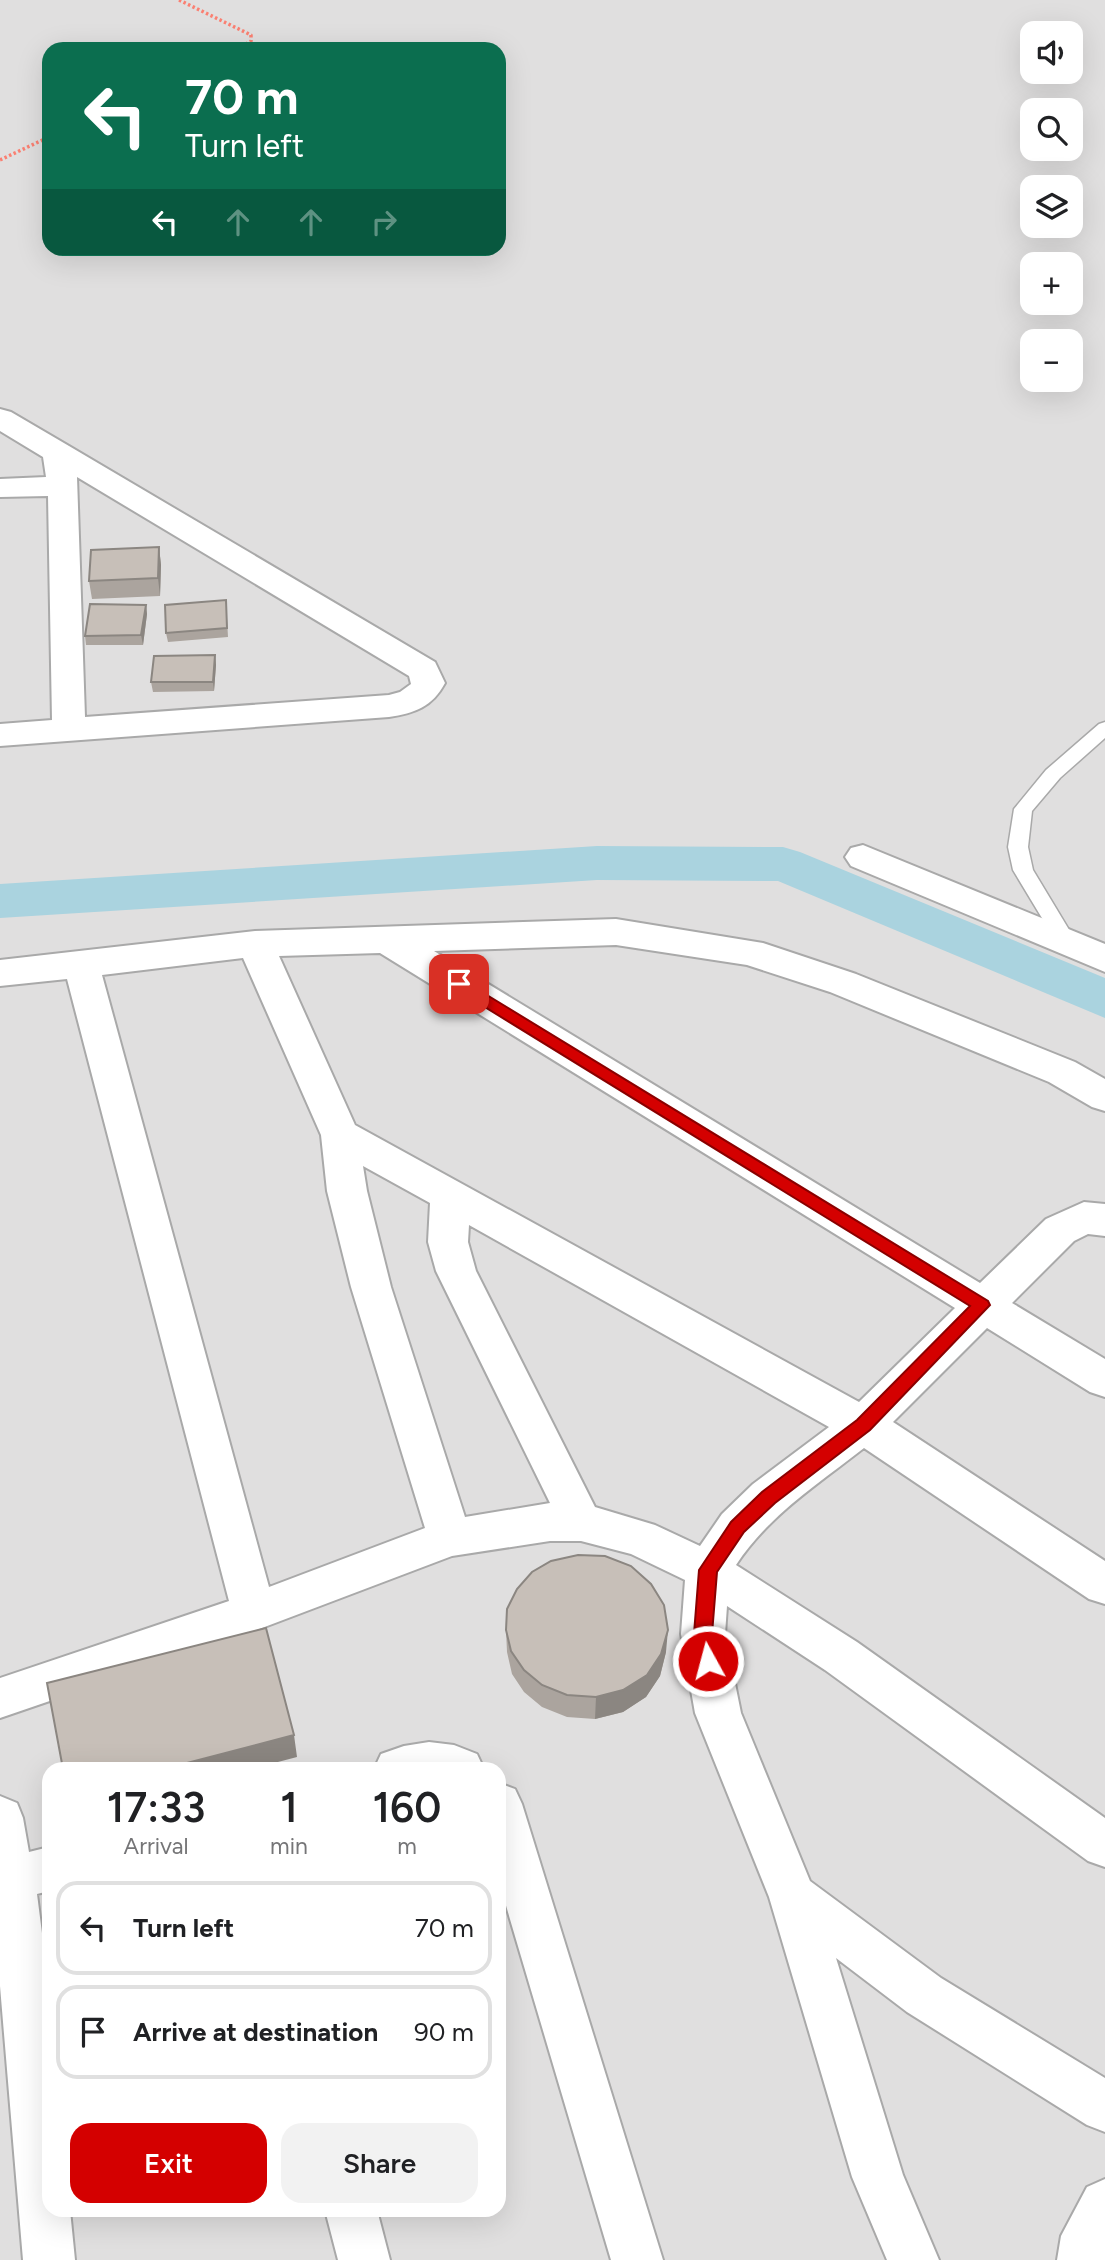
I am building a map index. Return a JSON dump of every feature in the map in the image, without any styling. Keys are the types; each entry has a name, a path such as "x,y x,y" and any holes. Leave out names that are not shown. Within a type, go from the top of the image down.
{"street":[{"path":"0,418 423,670 428,683 423,694 410,702 390,706 0,735"},
{"path":"58,452 62,486 69,729"},
{"path":"0,488 62,486"},
{"path":"863,857 1105,959"},
{"path":"0,973 255,944 389,941 480,934 616,932 750,952 856,988 1062,1072 1105,1097"},
{"path":"389,941 1105,1380"},
{"path":"255,944 340,1135 347,1191 371,1287 450,1538"},
{"path":"81,963 254,1612"},
{"path":"340,1135 863,1425 1105,1585"},
{"path":"450,1196 448,1242 456,1271 581,1522"},
{"path":"913,2260 878,2177 793,1898 718,1713 703,1634 708,1570 737,1527 760,1505 863,1425 1060,1230 1084,1218 1105,1220"},
{"path":"0,1698 254,1612 450,1538 550,1522 581,1522 640,1538 708,1570 841,1656 1105,1844"},
{"path":"0,1818 30,1874 20,1937 42,2182"},
{"path":"506,1827 636,2260"},
{"path":"793,1898 924,1995 1105,2107"},
{"path":"1083,2260 1087,2236 1105,2205"},
{"path":"45,2217 49,2260"},
{"path":"353,2217 364,2260"}],"lane":[{"path":"1067,943 1023,870 1018,847 1023,809 1053,774 1105,728"}],"path":[{"path":"179,0 251,35 249,42"},
{"path":"0,160 42,140"}],"shaded area":[{"path":"0,0 1105,0 1105,2260 0,2260"}],"building":[{"path":"159,547 158,578 89,581 91,550"},
{"path":"226,600 227,628 166,633 165,605"},
{"path":"90,604 146,605 141,635 85,636"},
{"path":"215,655 213,682 151,682 154,656"},
{"path":"578,1555 605,1556 631,1566 651,1584 664,1605 668,1630 661,1654 647,1675 623,1690 596,1697 567,1695 542,1685 524,1670 511,1651 506,1630 507,1609 517,1589 532,1572 551,1561"},
{"path":"266,1628 294,1735 191,1762 62,1762 47,1683"}],"waterway":[{"path":"0,901 597,863 783,864 958,935 1105,999"}],"route":[{"path":"459,984 982,1305 863,1425 768,1497 737,1527 708,1570 703,1634 708,1661"}]}
